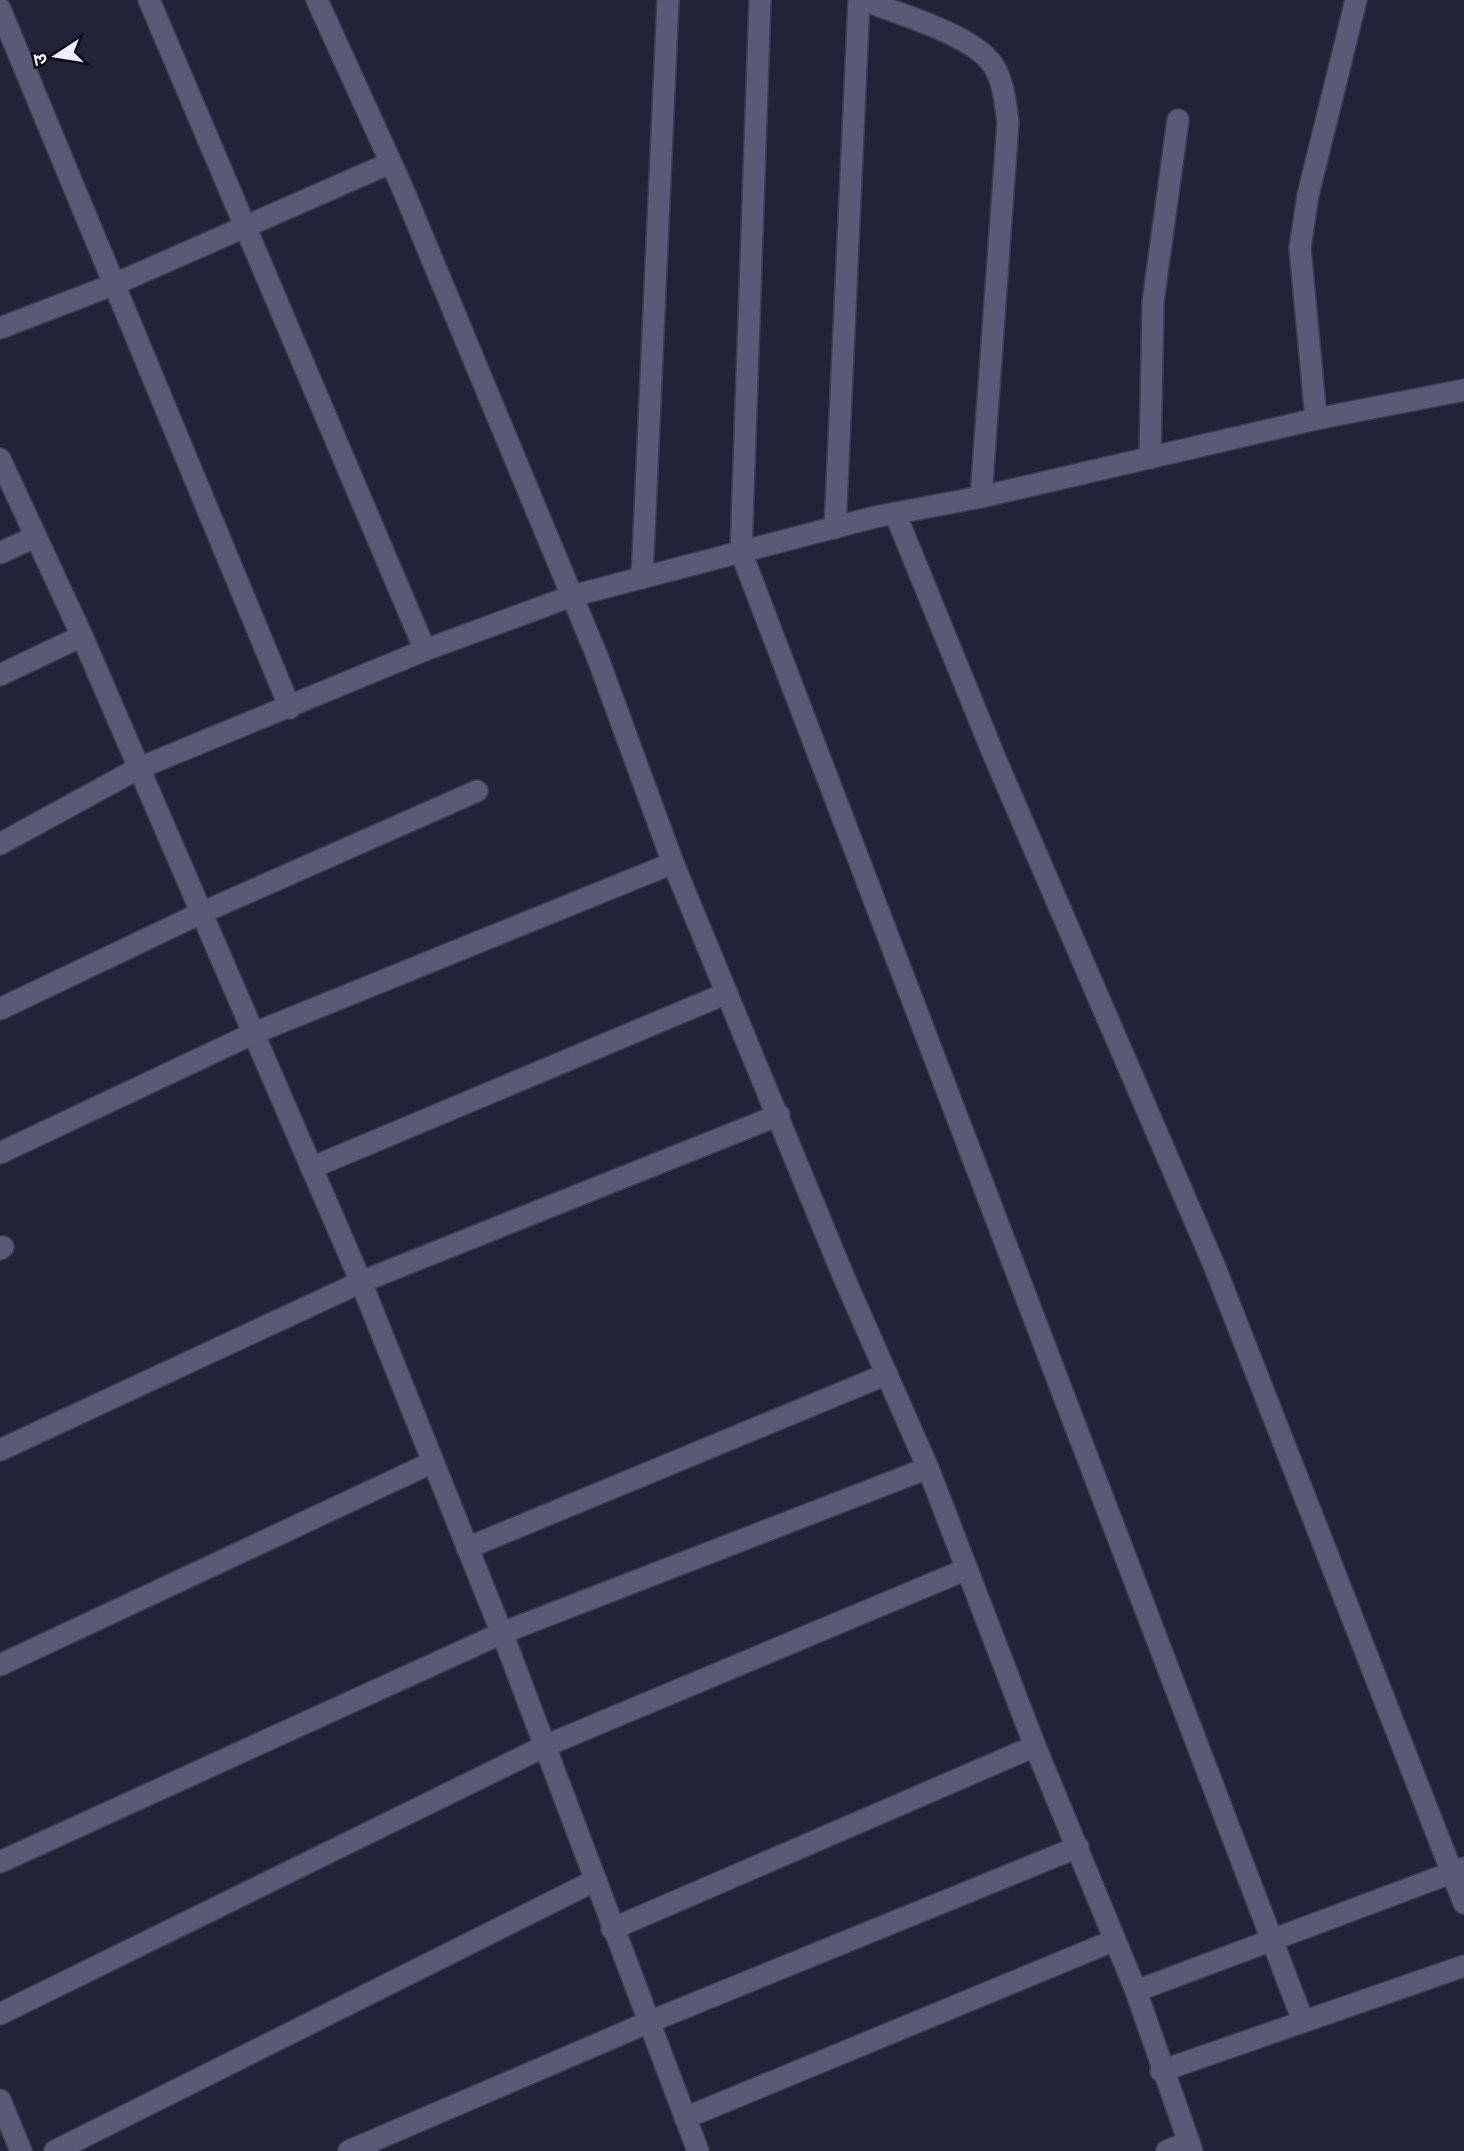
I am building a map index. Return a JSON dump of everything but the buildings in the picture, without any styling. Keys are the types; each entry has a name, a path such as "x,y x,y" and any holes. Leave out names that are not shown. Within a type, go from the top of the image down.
{"street":[{"path":"149,0 425,650"},
{"path":"317,0 390,163 572,596 673,863 928,1468 1035,1746 1136,1991 1161,2071 1190,2147 1167,2151"},
{"path":"642,578 668,0"},
{"path":"760,0 741,552 1303,2021"},
{"path":"835,528 861,0 977,47 993,66 1003,90 1008,122 981,497"},
{"path":"1316,419 1300,248 1308,195 1356,0"},
{"path":"0,9 290,708"},
{"path":"1150,458 1153,302 1178,120"},
{"path":"0,328 115,284 390,163"},
{"path":"0,844 137,769 425,650 572,596 895,513 981,497 1316,419 1464,390"},
{"path":"0,459 82,636 199,914 361,1282 502,1633 698,2151"},
{"path":"895,513 995,758 1214,1265 1458,1871 1464,1903"},
{"path":"0,553 34,537"},
{"path":"0,675 82,636"},
{"path":"0,1009 199,914 477,791"},
{"path":"0,1153 252,1034 673,863"},
{"path":"311,1168 727,993"},
{"path":"0,1450 361,1282 779,1115"},
{"path":"467,1548 887,1374"},
{"path":"0,1665 433,1462"},
{"path":"0,1862 502,1633 928,1468"},
{"path":"0,2014 545,1746 967,1569"},
{"path":"612,1929 1035,1746"},
{"path":"349,2151 649,2022 1078,1847"},
{"path":"1136,1991 1458,1871"},
{"path":"55,2151 596,1880"},
{"path":"685,2118 1115,1940"},
{"path":"1161,2071 1464,1966"},
{"path":"0,2100 21,2151"}]}
